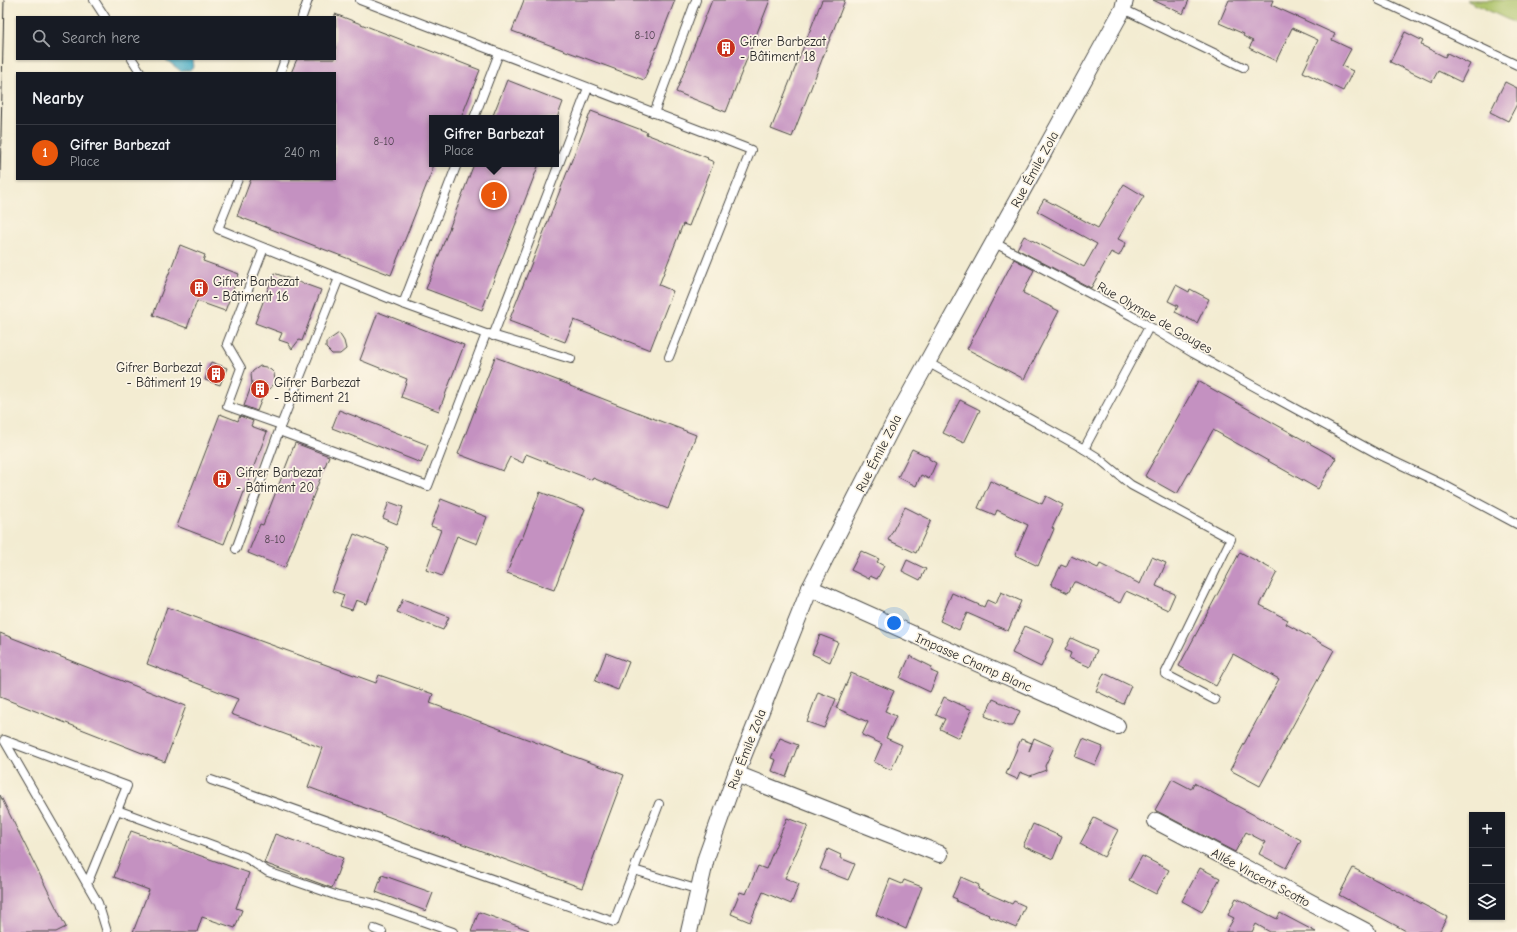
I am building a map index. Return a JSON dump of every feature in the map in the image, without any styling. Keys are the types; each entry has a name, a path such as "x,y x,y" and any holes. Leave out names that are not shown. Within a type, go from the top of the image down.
{"street":[{"name":"Rue Émile Zola","path":"689,932 706,858 736,774 810,588 894,422 1124,5"},
{"name":"Impasse Champ Blanc","path":"810,588 1116,726"},
{"path":"736,774 940,854"},
{"name":"Allée Vincent Scotto","path":"1156,821 1367,932"}],"lane":[{"path":"94,0 104,16"},
{"path":"302,16 308,0"},
{"path":"360,0 751,150 669,357"},
{"path":"654,113 696,0"},
{"path":"1379,0 1517,65"},
{"path":"1124,5 1243,67"},
{"path":"475,115 499,53"},
{"path":"133,60 140,72"},
{"path":"280,72 285,60"},
{"path":"559,160 588,88"},
{"path":"403,304 456,167"},
{"path":"264,248 226,344 241,368 227,406 428,486 556,167"},
{"path":"238,180 218,229 403,304 489,335 571,359"},
{"name":"Rue Olympe de Gouges","path":"993,242 1378,454 1517,524"},
{"path":"236,549 280,428 339,278"},
{"path":"1084,449 1149,327"},
{"path":"927,362 1084,449 1097,457 1131,486 1230,539 1165,674 1215,700"},
{"path":"2,738 127,786 87,884"},
{"path":"2,738 98,903 107,932"},
{"path":"211,780 614,922 659,804"},
{"path":"117,810 245,857 268,872 338,896 371,903 452,932"},
{"path":"634,870 699,890"}],"green space":[{"path":"1466,0 1517,0 1517,24"}],"water":[{"path":"166,60 192,60 193,67 190,70 183,70 182,72"}],"building":[{"path":"524,0 675,0 644,80 512,31"},
{"name":"Gifrer Barbezat - Bâtiment 18","path":"712,0 770,0 726,112 676,92"},
{"path":"822,0 845,0 792,137 771,129"},
{"path":"1153,0 1189,0 1183,14"},
{"path":"1229,0 1273,0 1271,5 1335,34 1332,40 1351,49 1342,66 1353,71 1343,91 1303,72 1318,40 1292,28 1276,61 1249,48 1253,41 1243,36 1244,34 1219,23"},
{"path":"335,14 480,70 462,115 429,115 429,167 432,167 432,171 391,275 237,216 251,180 336,180 336,72 291,72 297,60 336,60"},
{"path":"1405,32 1423,41 1421,45 1445,57 1447,53 1470,64 1461,82 1438,71 1432,82 1390,62"},
{"path":"507,80 563,102 558,115 493,115"},
{"path":"1505,82 1517,88 1517,104 1508,121 1490,112"},
{"path":"591,111 647,132 646,134 708,158 707,159 714,162 689,226 683,224 659,285 673,291 650,350 574,320 565,342 509,321"},
{"path":"473,167 538,167 482,310 426,289"},
{"path":"1124,184 1144,196 1118,239 1126,243 1119,256 1111,252 1091,288 1017,249 1024,236 1084,267 1097,244 1037,211 1044,199 1098,228"},
{"name":"Gifrer Barbezat - Bâtiment 16","path":"180,245 205,255 203,261 239,274 225,311 197,301 187,328 153,315"},
{"path":"1014,259 1034,270 1023,293 1059,311 1024,379 967,349"},
{"path":"274,273 321,290 302,341 299,340 292,349 288,343 279,340 282,333 255,323"},
{"path":"1176,285 1189,292 1190,289 1209,299 1197,323 1175,312 1178,306 1168,301"},
{"path":"378,312 464,345 439,411 401,397 407,379 360,360"},
{"path":"339,333 344,341 346,349 340,354 332,354 326,348 326,342"},
{"path":"495,357 696,435 668,509 593,478 592,480 526,454 523,463 510,457 503,471 458,454"},
{"name":"Gifrer Barbezat - Bâtiment 19","path":"211,362 227,368 220,385 205,380"},
{"name":"Gifrer Barbezat - Bâtiment 21","path":"260,366 266,367 274,373 275,381 271,388 265,391 257,411 244,406 252,384 251,374"},
{"path":"1198,381 1336,458 1318,489 1213,430 1177,494 1145,476"},
{"path":"960,400 980,410 964,443 943,433"},
{"path":"339,410 428,445 421,463 332,428"},
{"name":"Gifrer Barbezat - Bâtiment 20","path":"220,414 238,421 240,416 253,421 251,426 267,432 224,544 177,526"},
{"path":"295,443 329,456 285,568 248,553 260,524 263,525"},
{"path":"912,449 929,457 929,459 936,463 929,479 921,475 916,486 898,477"},
{"path":"990,481 1042,504 1046,496 1063,505 1052,528 1054,529 1038,566 1015,555 1028,525 997,510 995,515 978,508"},
{"path":"540,492 585,509 554,590 507,573"},
{"path":"441,499 487,517 477,544 457,536 442,576 426,570 441,530 431,526"},
{"path":"389,502 403,507 397,524 383,518"},
{"path":"905,507 931,520 916,553 888,540"},
{"path":"354,534 388,547 367,604 356,600 352,610 340,606 344,595 332,591"},
{"path":"861,551 879,559 877,562 884,566 877,579 870,576 869,579 851,570"},
{"path":"1240,552 1277,572 1260,605 1288,620 1286,624 1334,650 1260,786 1230,770 1279,679 1233,654 1216,686 1179,666"},
{"path":"1071,556 1098,568 1100,564 1140,584 1152,557 1166,563 1156,586 1175,594 1168,610 1126,591 1120,603 1076,582 1074,582 1068,593 1051,585 1061,565 1066,567"},
{"path":"907,560 926,569 920,580 902,571"},
{"path":"1001,592 1021,601 1008,631 967,613 959,630 940,621 952,593 984,607 987,600 996,604"},
{"path":"403,599 449,617 443,630 397,612"},
{"path":"167,607 376,683 379,675 433,694 430,703 624,775 582,888 308,787 322,748 231,714 238,699 147,664"},
{"path":"1025,626 1054,639 1041,667 1012,653"},
{"path":"0,633 186,706 165,762 0,697"},
{"path":"820,635 838,642 830,662 812,654"},
{"path":"1071,638 1097,650 1090,667 1069,658 1071,653 1065,650"},
{"path":"606,653 629,662 618,690 595,681"},
{"path":"910,656 932,667 931,671 938,674 930,692 900,678"},
{"path":"851,673 894,691 885,711 896,716 886,738 902,745 891,770 874,762 882,744 862,735 868,722 836,708"},
{"path":"1104,673 1131,686 1123,704 1096,691"},
{"path":"818,692 836,699 824,728 807,722"},
{"path":"944,697 972,710 959,738 940,729 945,719 936,715"},
{"path":"993,699 1020,711 1013,726 1008,726 985,716"},
{"path":"780,738 798,745 786,777 772,771 776,760 771,758"},
{"path":"1034,738 1054,747 1045,766 1046,770 1030,776 1020,772 1017,779 1006,774 1021,739 1032,743 1029,751"},
{"path":"1083,739 1103,747 1095,765 1075,757"},
{"path":"1172,779 1191,789 1194,783 1301,840 1286,868 1259,854 1265,842 1246,832 1235,852 1155,810"},
{"path":"0,795 66,927 56,932 0,932"},
{"path":"787,818 808,826 785,878 799,884 791,904 763,892 750,922 731,914 740,892 746,894 758,866 766,869"},
{"path":"1094,818 1118,830 1104,857 1080,844"},
{"path":"1033,824 1062,837 1053,859 1023,846"},
{"path":"131,831 249,873 236,908 242,910 235,928 202,917 197,932 133,932 149,890 114,877"},
{"path":"275,834 343,858 332,888 264,863"},
{"path":"828,849 841,855 840,858 855,864 848,880 820,869"},
{"path":"1142,856 1169,870 1156,894 1129,880"},
{"path":"1200,868 1220,878 1202,912 1182,901"},
{"path":"1353,868 1447,917 1439,932 1408,932 1339,895"},
{"path":"382,875 433,893 426,911 376,892"},
{"path":"961,877 979,885 978,889 1012,904 1014,901 1025,906 1016,928 956,901 957,899 952,897"},
{"path":"890,879 902,884 904,880 922,887 906,929 876,915"},
{"path":"1236,898 1277,919 1280,913 1316,932 1270,932 1256,924 1252,932 1226,932 1234,918 1228,915"},
{"path":"479,912 529,930 528,932 471,932"}],"tram line":[{"path":"0,179 4,0"}],"place":[{"name":"Gifrer Barbezat - Bâtiment 18","path":"726,48"},
{"name":"Gifrer Barbezat","path":"494,195"},
{"name":"Gifrer Barbezat - Bâtiment 16","path":"199,288"},
{"name":"Gifrer Barbezat - Bâtiment 19","path":"216,374"},
{"name":"Gifrer Barbezat - Bâtiment 21","path":"260,389"},
{"name":"Gifrer Barbezat - Bâtiment 20","path":"222,479"}]}
